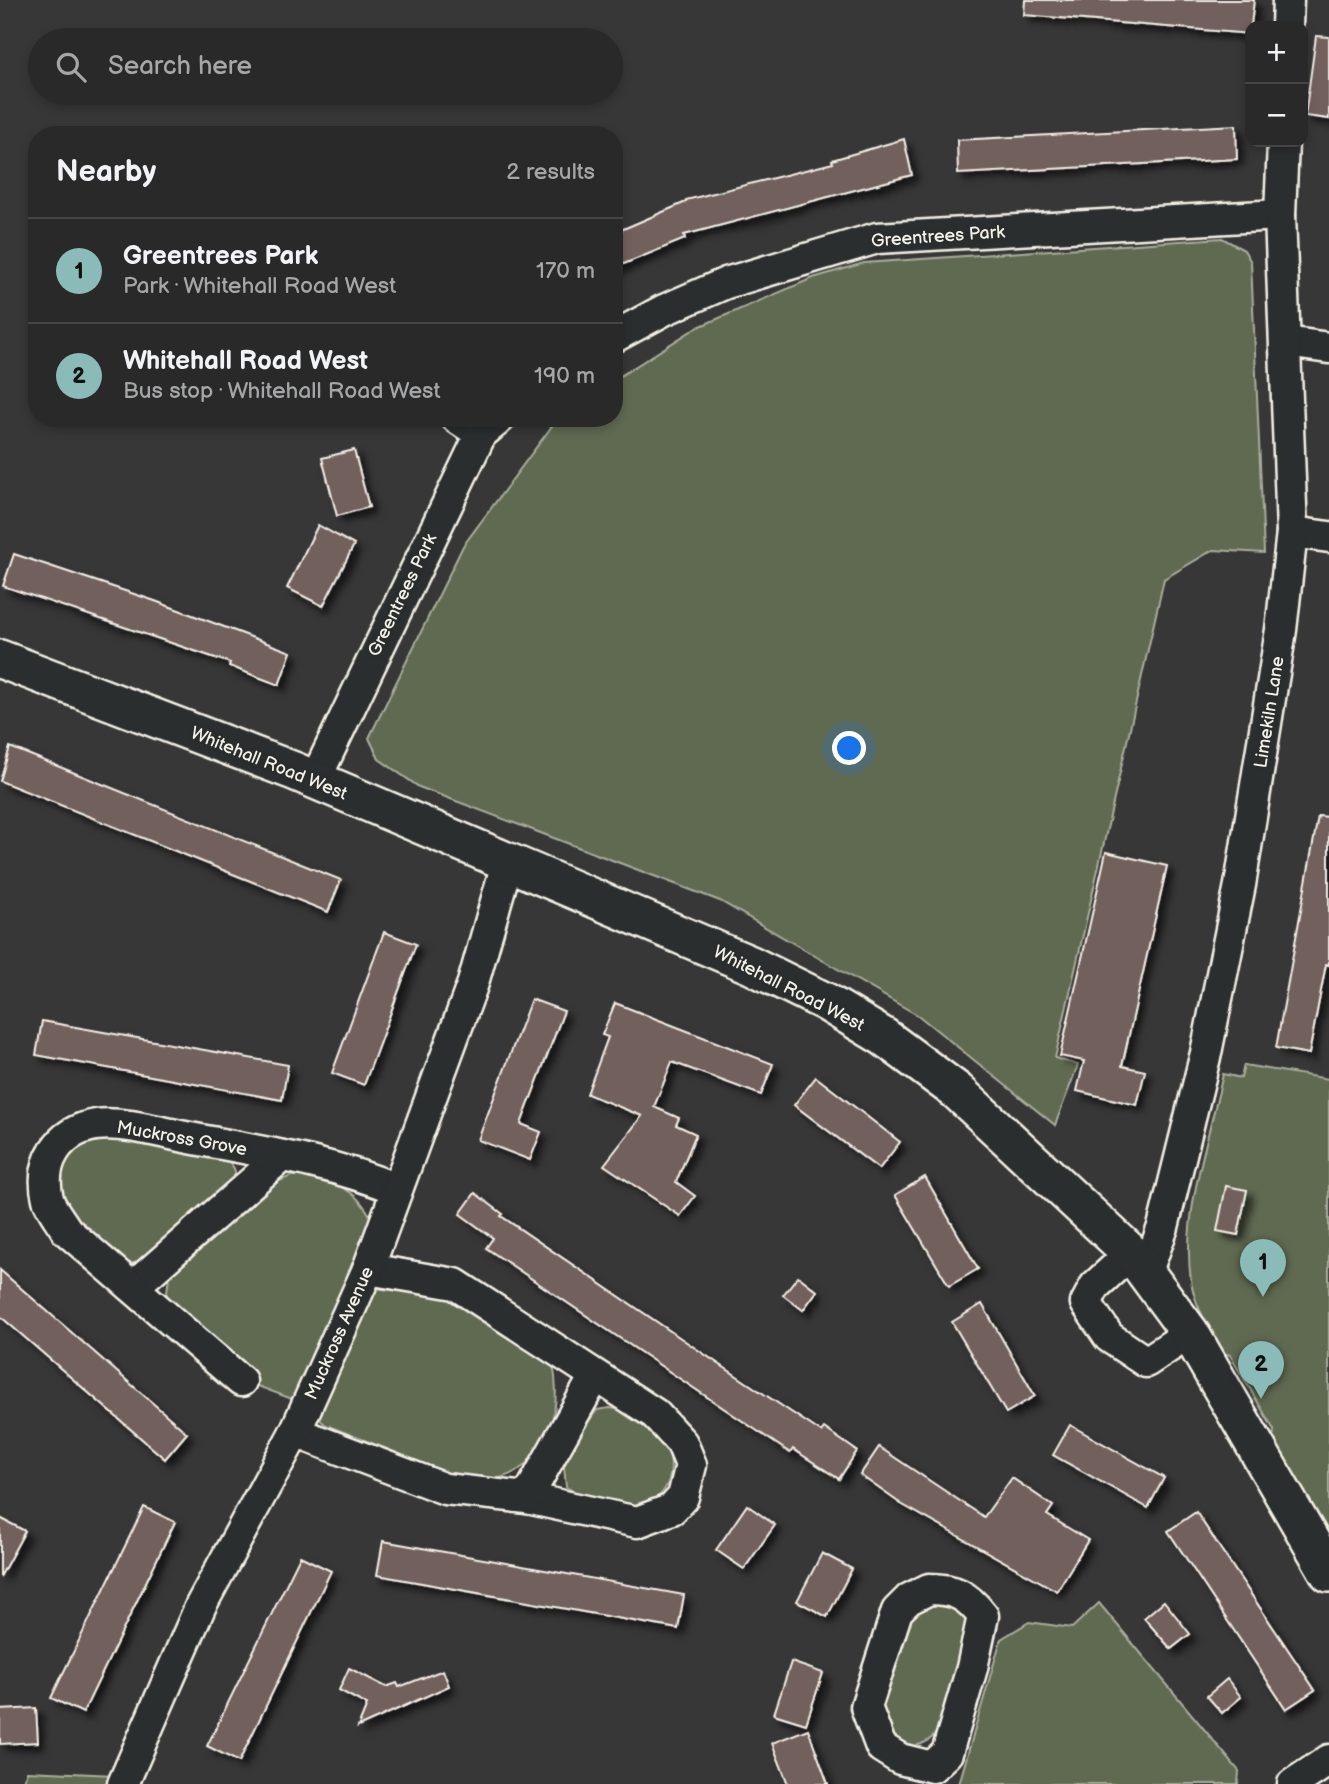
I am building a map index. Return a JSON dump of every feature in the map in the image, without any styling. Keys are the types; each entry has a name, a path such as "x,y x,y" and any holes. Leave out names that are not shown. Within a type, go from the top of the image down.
{"street":[{"path":"1287,21 1288,0"},
{"name":"Limekiln Lane","path":"1139,1262 1163,1227 1206,1053 1240,885 1279,644 1292,532 1280,215 1283,147"},
{"name":"Greentrees Park","path":"623,333 726,283 877,238 1280,215"},
{"path":"1286,342 1329,348"},
{"name":"Greentrees Park","path":"315,780 478,427"},
{"path":"1292,532 1329,537"},
{"name":"Whitehall Road West","path":"0,659 315,780 751,965 826,1002 884,1037 957,1091 1139,1262 1190,1333 1329,1573"},
{"name":"Muckross Avenue","path":"123,1784 201,1605 295,1432 368,1269 472,983 507,863"},
{"name":"Muckross Grove","path":"241,1381 67,1231 48,1200 44,1168 58,1144 76,1132 97,1125 147,1130 282,1156 365,1176 396,1189"},
{"name":"Muckross Grove","path":"133,1287 282,1156"},
{"path":"1139,1262 1095,1286 1086,1303 1109,1337 1146,1362 1190,1333"},
{"path":"295,1432 445,1489 527,1498 637,1522 673,1509 683,1497 691,1465 682,1443 655,1414 455,1284 368,1269"},
{"path":"527,1498 595,1376"},
{"path":"929,1589 951,1589 969,1598 983,1616 972,1668 947,1753 936,1776 881,1747 866,1707 897,1611 909,1599 929,1589"},
{"path":"1293,1784 1329,1760"}],"green space":[{"path":"1222,238 1244,250 1251,262 1264,553 1213,550 1164,579 1055,1058 1078,1065 1055,1125 919,1016 720,901 419,787 379,759 369,738 463,546 551,427 623,427 623,374 696,328 813,278 864,263"},
{"path":"1244,1065 1329,1079 1329,1532 1273,1440 1274,1430 1230,1355 1223,1353 1204,1318 1191,1280 1189,1255 1193,1203 1223,1074 1241,1078"},
{"path":"110,1135 223,1156 234,1168 234,1183 150,1258 137,1263 127,1263 112,1256 86,1232 57,1193 63,1155 78,1143"},
{"path":"315,1175 355,1196 372,1219 333,1313 292,1399 252,1384 239,1358 166,1298 170,1271 273,1184 291,1176"},
{"path":"372,1288 458,1297 553,1364 556,1387 549,1431 540,1449 526,1464 509,1475 488,1480 463,1479 326,1425 319,1419"},
{"path":"610,1408 641,1419 661,1437 670,1458 669,1480 658,1497 637,1507 606,1505 566,1487 563,1456 597,1410"},
{"path":"940,1598 970,1620 957,1686 939,1730 925,1742 908,1745 886,1735 879,1699 906,1618"},
{"path":"1099,1603 1239,1771 1238,1784 959,1784 1001,1639 1029,1622 1072,1628"},
{"path":"27,1771 114,1775 111,1784 23,1784"}],"building":[{"path":"1025,0 1254,0 1252,21 1245,21 1245,34 1024,15"},
{"path":"1316,36 1329,37 1329,119 1308,116 1308,94"},
{"path":"1236,125 1237,159 958,174 957,140"},
{"path":"904,139 912,175 684,235 685,239 623,264 623,229 686,200 833,163 832,160"},
{"path":"354,450 369,507 337,516 322,458"},
{"path":"318,525 354,545 323,606 287,588"},
{"path":"14,554 155,601 291,652 279,685 229,666 230,663 3,586"},
{"path":"10,747 341,880 328,912 0,781"},
{"path":"1318,816 1329,817 1329,965 1326,964 1309,1054 1276,1048"},
{"path":"1106,852 1167,866 1122,1066 1145,1071 1137,1105 1077,1091 1084,1061 1060,1056"},
{"path":"384,932 416,944 364,1085 332,1073"},
{"path":"531,999 564,1011 521,1124 541,1132 530,1160 478,1140"},
{"path":"615,1003 773,1064 761,1095 672,1062 654,1107 679,1118 676,1125 696,1134 676,1182 695,1196 680,1216 604,1165 642,1116 587,1094 608,1037 602,1035"},
{"path":"42,1021 288,1065 282,1100 36,1055"},
{"path":"816,1077 900,1142 879,1169 794,1105"},
{"path":"925,1177 978,1269 949,1286 895,1195"},
{"path":"1226,1186 1247,1190 1238,1235 1217,1231"},
{"path":"475,1193 503,1214 501,1216 707,1356 821,1432 824,1428 857,1451 839,1479 793,1449 790,1453 486,1248 493,1238 460,1214"},
{"path":"0,1270 187,1433 165,1459 0,1316"},
{"path":"798,1276 817,1291 803,1310 783,1295"},
{"path":"982,1304 1035,1396 1006,1413 952,1322"},
{"path":"1070,1425 1164,1478 1148,1508 1053,1455"},
{"path":"879,1447 984,1517 1012,1478 1053,1506 1047,1515 1088,1540 1057,1591 901,1504 860,1475"},
{"path":"747,1505 775,1525 744,1569 716,1550"},
{"path":"144,1507 175,1522 83,1713 51,1698"},
{"path":"1196,1512 1315,1690 1286,1709 1168,1531"},
{"path":"0,1518 25,1531 0,1577"},
{"path":"383,1541 684,1595 678,1629 377,1575"},
{"path":"822,1553 852,1569 827,1617 797,1601"},
{"path":"300,1556 331,1571 239,1762 207,1746"},
{"path":"1164,1601 1190,1634 1171,1649 1144,1618"},
{"path":"791,1662 823,1673 806,1724 774,1714"},
{"path":"349,1668 386,1687 397,1683 399,1687 443,1670 449,1686 358,1727 367,1705 339,1690"},
{"path":"1227,1679 1241,1697 1222,1713 1207,1696"},
{"path":"36,1708 38,1742 0,1744 0,1710"},
{"path":"808,1729 828,1784 788,1784 772,1743"}],"place":[{"name":"Greentrees Park","path":"1263,1297"},
{"name":"Whitehall Road West","path":"1261,1399"}]}
